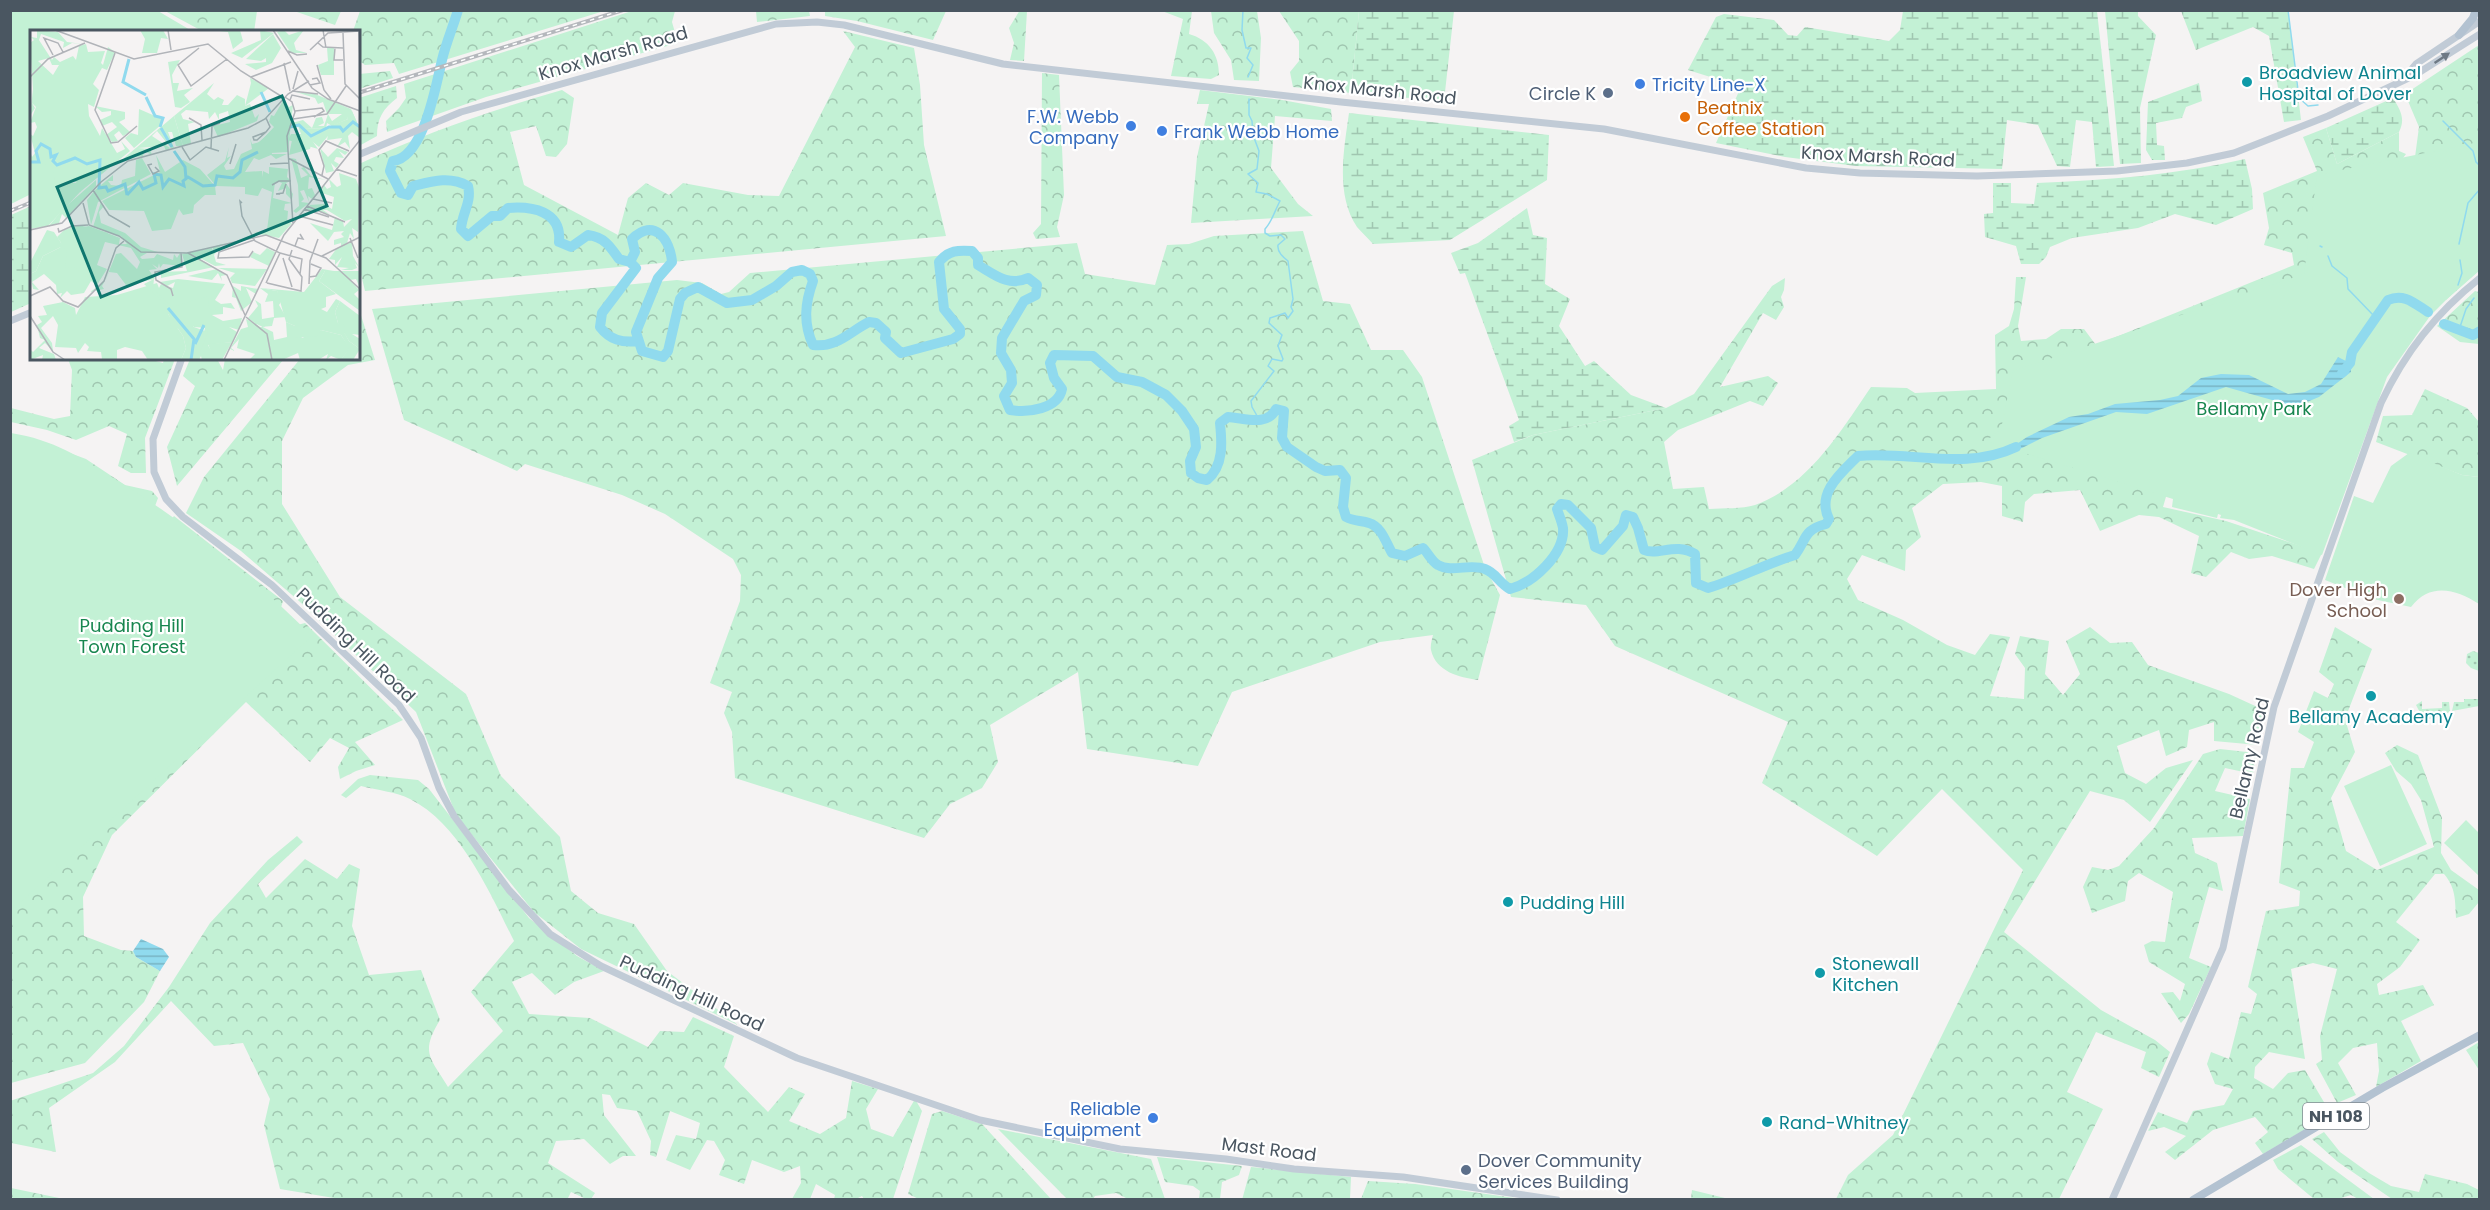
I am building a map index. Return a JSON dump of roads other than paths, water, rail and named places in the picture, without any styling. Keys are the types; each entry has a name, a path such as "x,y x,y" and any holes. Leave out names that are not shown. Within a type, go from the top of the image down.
{"main road":[{"path":"2459,35 2473,18 2476,10"},
{"name":"NH 108","path":"2193,1200 2382,1088 2480,1035"}],"street":[{"name":"Knox Marsh Road","path":"2403,79 2416,64 2480,21"},
{"name":"Knox Marsh Road","path":"360,153 432,123 546,87 776,24 817,22 871,31 1003,64 1581,126 1806,168 1870,174 2037,176 2124,171 2187,163 2250,148 2328,116 2423,70 2480,34"},
{"name":"Bellamy Road","path":"2112,1200 2223,948 2274,707 2381,403 2402,363 2422,333 2450,303 2480,278"},
{"path":"10,321 30,313"},
{"name":"Pudding Hill Road","path":"181,360 153,439 154,472 166,498 183,517 287,598 399,705 418,732 439,788 454,816 508,890 550,934 586,957 747,1036 816,1065 980,1120"},
{"name":"Mast Road","path":"980,1120 1127,1150 1403,1177 1557,1200"}],"water":[{"path":"2338,357 2350,363 2351,372 2319,397 2302,404 2290,405 2226,387 2147,414 2116,412 2042,438 2022,448 2005,452 2027,437 2069,417 2088,414 2115,404 2178,396 2201,378 2221,374 2249,375 2288,394 2305,392 2321,384"},
{"path":"141,939 163,949 169,957 160,971 136,957 133,951"}],"waterway":[{"path":"458,10 421,134 404,157 393,161 390,171 401,193 408,195 413,186 441,180 455,181 468,186 469,197 461,229 468,236 492,216 500,216 508,208 527,208 551,217 559,232 559,242 571,247 588,235 602,240 619,259 630,262 636,268 602,313 600,327 617,340 638,341"},
{"path":"1243,10 1242,30 1246,48 1251,48 1247,58 1253,65 1248,77"},
{"path":"2288,10 2299,98 2308,106 2318,105"},
{"path":"1249,99 1249,115 1259,151 1257,169 1248,174 1258,183 1256,192 1267,194 1280,201 1265,233 1270,236 1281,235 1285,239 1278,245 1278,250 1288,261 1293,299 1291,307 1293,311 1288,318 1285,313 1270,318 1269,323 1282,335 1278,346 1283,359 1282,361 1272,359 1268,366 1274,371 1251,401 1260,421"},
{"path":"2443,121 2473,151 2476,162 2480,166"},
{"path":"2459,244 2468,203 2480,189"},
{"path":"630,262 635,252 632,239 647,230 660,234 671,254 672,262 658,278 636,332 642,351 663,357 668,351 680,299 685,293 698,287 727,303 752,300 776,286 792,272 802,270 810,274 813,281 806,313 813,345 836,342 869,322 876,323 886,332 885,338 901,353 953,339 960,334 960,329 944,309 939,262 946,255 954,252 972,251 978,258 978,265 996,276 1015,281 1028,278 1037,285 1036,295 1024,301 1002,338 1001,353 1011,370 1012,383 1004,396 1010,410 1033,410 1055,401 1062,389 1054,378 1050,363 1054,355 1093,356 1117,377 1142,382 1166,395 1182,411 1194,429 1196,447 1190,461 1191,473 1207,480 1213,474 1221,453 1220,423 1228,417 1261,420 1272,415 1276,409 1284,411 1282,438 1287,447 1325,471 1340,470 1346,478 1343,507 1346,517 1369,523 1377,528 1392,553 1405,556 1423,548 1438,565 1449,568 1479,567 1492,573 1510,589 1537,574 1559,548 1563,528 1557,509 1561,504 1568,505 1591,528 1595,547 1602,550 1623,526 1626,515 1633,517 1644,550 1681,549 1695,554 1696,583 1708,588 1795,555 1809,532 1826,524 1829,519 1826,510 1828,492 1832,484 1858,456 1978,458 2016,447"},
{"path":"2328,256 2332,266 2347,278 2348,289 2375,317"},
{"path":"2458,285 2462,273 2460,260"},
{"path":"2342,373 2350,363 2352,352 2388,300 2404,298 2428,312"},
{"path":"2459,330 2466,309 2474,298"},
{"path":"2444,324 2473,335 2480,331"}],"railway":[{"path":"360,92 623,10"},
{"path":"10,211 30,203"}],"place":[{"name":"Broadview Animal Hospital of Dover","path":"2247,82"},
{"name":"Tricity Line-X","path":"1640,84"},
{"name":"Circle K","path":"1608,93"},
{"name":"Beatnix Coffee Station","path":"1685,117"},
{"name":"F.W. Webb Company","path":"1131,126"},
{"name":"Frank Webb Home","path":"1162,131"},
{"name":"Dover High School","path":"2399,599"},
{"name":"Bellamy Academy","path":"2371,696"},
{"name":"Pudding Hill","path":"1508,902"},
{"name":"Stonewall Kitchen","path":"1820,973"},
{"name":"Reliable Equipment","path":"1153,1118"},
{"name":"Rand-Whitney","path":"1767,1122"},
{"name":"Dover Community Services Building","path":"1466,1170"}],"park label":[{"name":"Bellamy Park","path":"2254,408"},
{"name":"Pudding Hill Town Forest","path":"132,635"}]}
